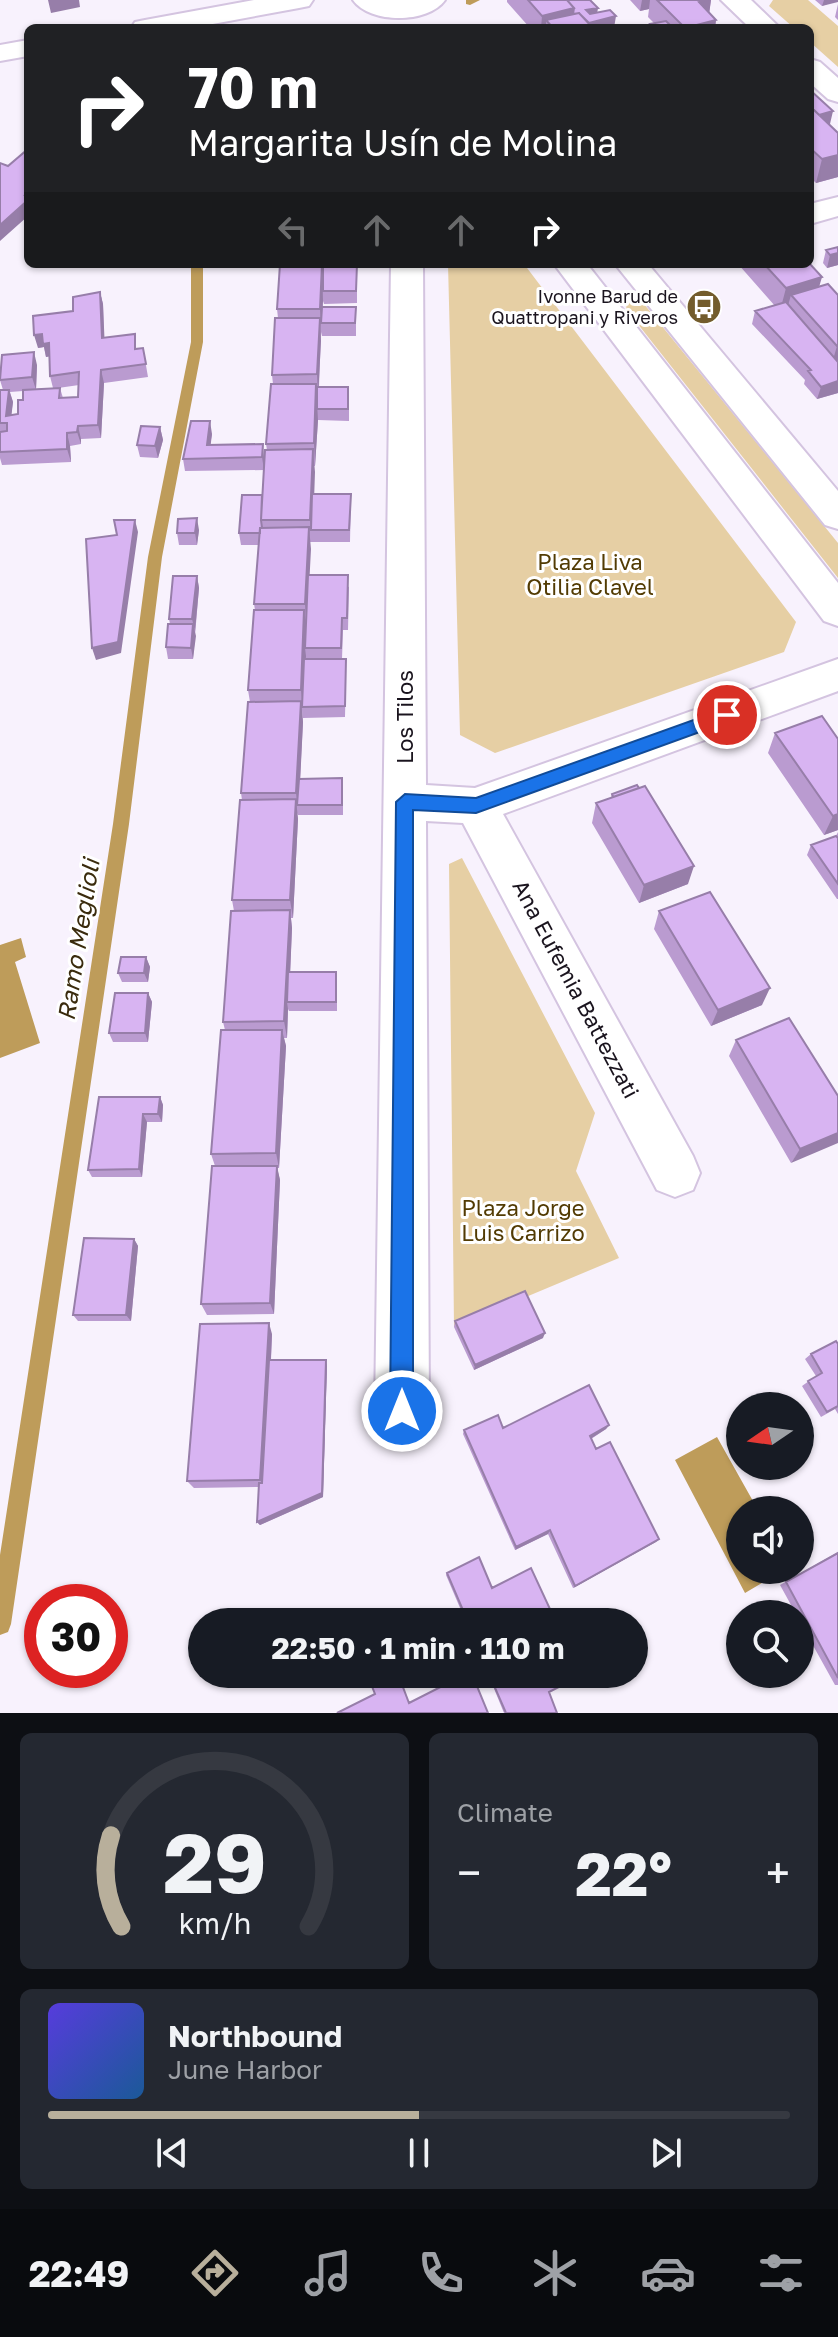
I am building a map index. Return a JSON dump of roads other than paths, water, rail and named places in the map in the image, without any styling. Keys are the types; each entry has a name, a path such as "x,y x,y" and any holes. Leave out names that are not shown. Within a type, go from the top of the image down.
{"street":[{"path":"167,24 299,0"},
{"path":"735,0 762,24"},
{"path":"368,1 397,9 429,2 438,24"},
{"path":"368,1 386,24"},
{"path":"0,53 24,49"},
{"path":"814,72 838,93"},
{"path":"814,213 838,206"},
{"name":"Los Tilos","path":"402,1411 407,268"},
{"path":"604,268 576,272 838,611"},
{"path":"636,268 838,516"},
{"path":"405,802 476,806 838,675"},
{"name":"Ana Eufemia Battezzati","path":"476,806 675,1173"}],"waterway":[{"path":"470,2 475,0"},
{"name":"Ramo Meglioli","path":"0,1624 121,824 155,557 197,342 197,268"}],"place":[{"name":"Ivonne Barud de Quattropani y Riveros","path":"704,307"}],"park label":[{"name":"Plaza Liva Otilia Clavel","path":"590,574"},
{"name":"Plaza Jorge Luis Carrizo","path":"523,1220"}]}
